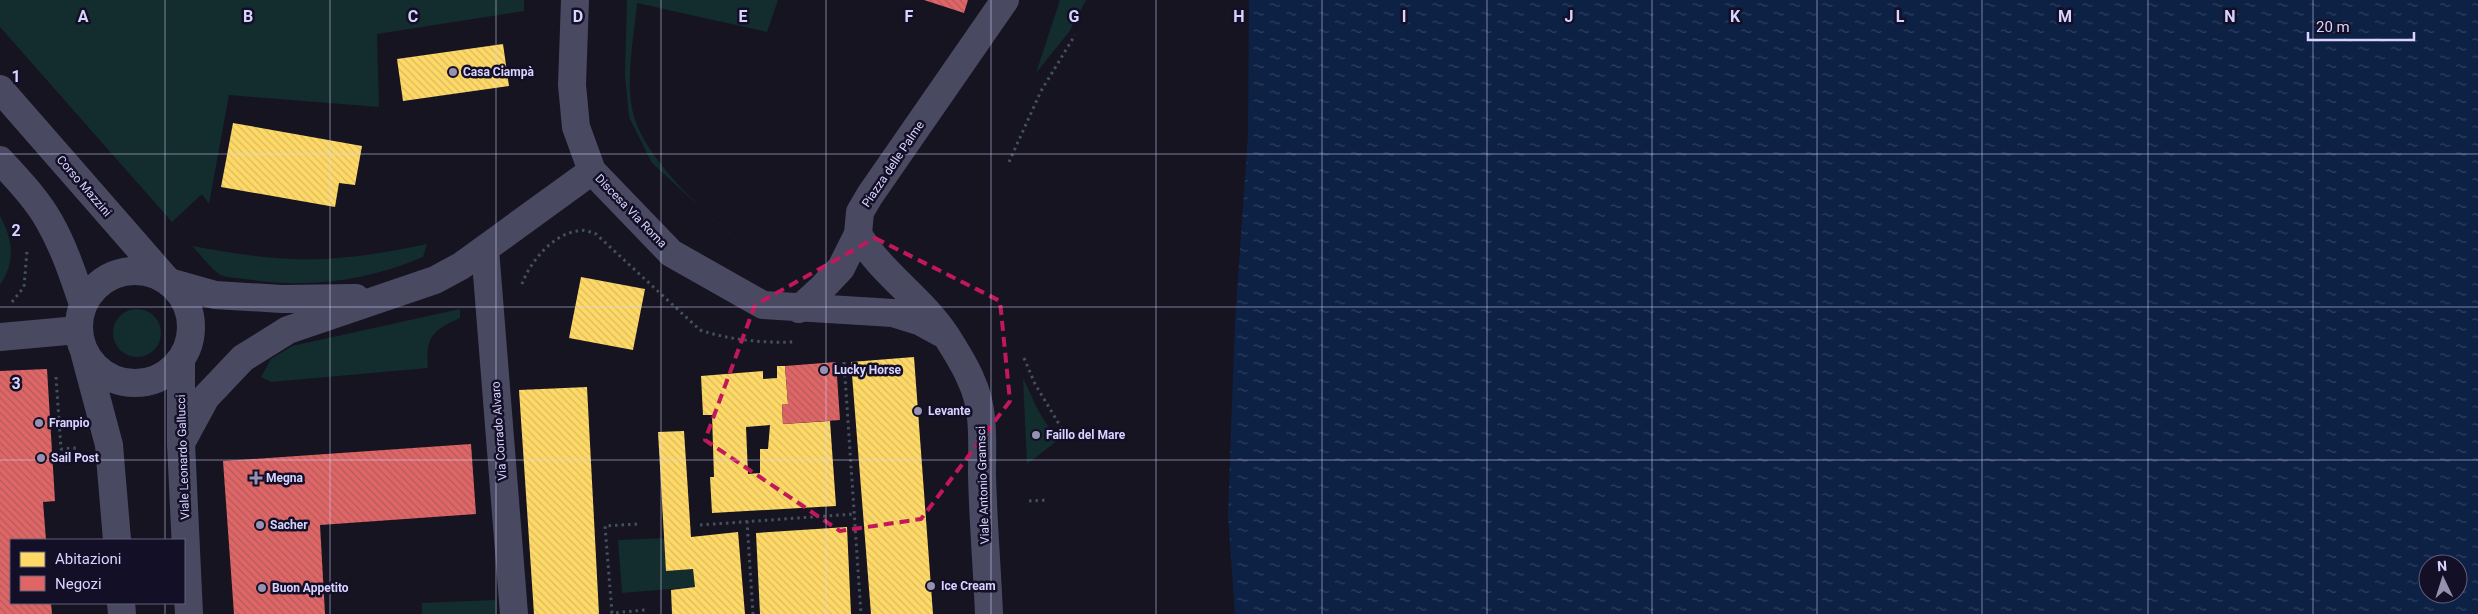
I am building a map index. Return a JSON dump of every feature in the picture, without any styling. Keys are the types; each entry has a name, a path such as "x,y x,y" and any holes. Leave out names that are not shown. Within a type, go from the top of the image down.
{"street":[{"name":"Discesa Via Roma","path":"574,0 572,85 576,128 592,170 671,253 763,305 799,309 893,313 919,321 945,335"},
{"name":"Piazza delle Palme","path":"799,309 824,288 841,268 858,234 860,212 870,195 1004,0"},
{"name":"Corso Mazzini","path":"0,89 169,282"},
{"path":"0,160 48,220 69,261 83,304 81,342 109,445 117,539"},
{"path":"181,443 206,397 243,358 288,330 435,280 485,249 592,170"},
{"path":"858,234 881,267 928,312 945,335"},
{"name":"Via Corrado Alvaro","path":"485,249 514,614"},
{"path":"83,304 92,290 108,277 138,270 169,282 216,295 282,299 380,298"},
{"path":"0,337 37,334 81,342 102,373 112,379 131,384 143,383 162,377 181,361 190,340 190,316 180,294 169,282"},
{"name":"Viale Antonio Gramsci","path":"945,335 972,381 980,411 989,614"},
{"name":"Viale Leonardo Gallucci","path":"181,361 181,443 189,614"}],"path":[{"path":"1009,162 1041,91 1075,35"},
{"path":"489,297 521,287 528,271 539,255 560,238 576,230 584,230 596,234 700,330 720,336 774,343 799,342"},
{"path":"6,306 17,298 24,287 26,242"},
{"path":"17,298 55,366 61,449 109,445"},
{"path":"1024,358 1035,384 1065,434"},
{"path":"844,362 861,614"},
{"path":"1028,501 1047,500"},
{"path":"700,525 854,514"},
{"path":"747,521 753,614"},
{"path":"638,524 606,526 612,613 645,610"}],"highlighted area":[{"path":"875,238 1000,301 1010,401 921,519 840,531 705,440 755,305"}],"green space":[{"path":"0,0 524,0 524,11 377,34 379,107 229,95 209,204 202,194 172,222 0,27"},
{"path":"627,0 778,0 767,32 637,3 630,72 633,113 640,132 665,170 709,215 652,163 629,117 625,75"},
{"path":"1060,0 1086,0 1069,32 1036,73"},
{"path":"0,216 8,234 11,250 9,267 0,285"},
{"path":"427,244 423,257 402,265 359,277 314,283 268,282 222,275 212,268 192,246 256,256 327,259 361,256"},
{"path":"132,309 142,309 154,316 161,328 161,338 154,350 142,357 132,357 124,353 117,346 113,338 113,328 117,320 124,313"},
{"path":"460,309 460,318 437,331 433,336 428,349 428,368 271,382 261,377 271,359 292,346"},
{"path":"1023,378 1038,410 1057,441 1027,464"},
{"path":"664,538 667,571 693,569 695,587 622,593 618,540"},
{"path":"495,600 495,614 422,614 422,603"}],"water":[{"path":"1249,0 2478,0 2478,614 1235,614 1228,515 1235,321 1248,136"}],"building: Abitazioni":[{"name":"Casa Ciampà","path":"503,44 509,86 403,101 397,59"},
{"path":"233,123 362,146 355,185 339,183 335,207 221,187"},
{"path":"581,277 645,289 633,350 569,338"},
{"path":"914,357 933,614 871,614 851,362"},
{"path":"777,366 785,366 788,404 782,404 783,424 830,421 836,506 712,513 710,477 714,477 712,415 703,415 701,376 763,371 763,379 777,378","holes":["770,425 768,449 760,449 760,473 748,474 746,427"]},
{"path":"587,387 599,614 534,614 519,390"},
{"path":"684,431 691,537 738,532 745,614 672,614 671,590 695,587 693,569 666,571 658,432"},
{"path":"847,527 851,614 760,614 756,533"}],"building: Negozi":[{"path":"924,0 968,0 964,13"},
{"path":"836,362 840,420 783,424 782,404 788,404 785,366"},
{"path":"47,369 55,501 43,502 46,539 10,539 10,604 51,604 52,614 0,614 0,371"},
{"path":"471,444 476,514 320,525 325,614 234,614 223,461"}],"place":[{"name":"Casa Ciampà","path":"453,72"},
{"name":"Lucky Horse","path":"824,370"},
{"name":"Levante","path":"918,411"},
{"name":"Franpio","path":"39,423"},
{"name":"Faillo del Mare","path":"1036,435"},
{"name":"Sail Post","path":"41,458"},
{"name":"Megna","path":"256,478"},
{"name":"Sacher","path":"260,525"},
{"name":"Ice Cream","path":"931,586"},
{"name":"Buon Appetito","path":"262,588"}]}
